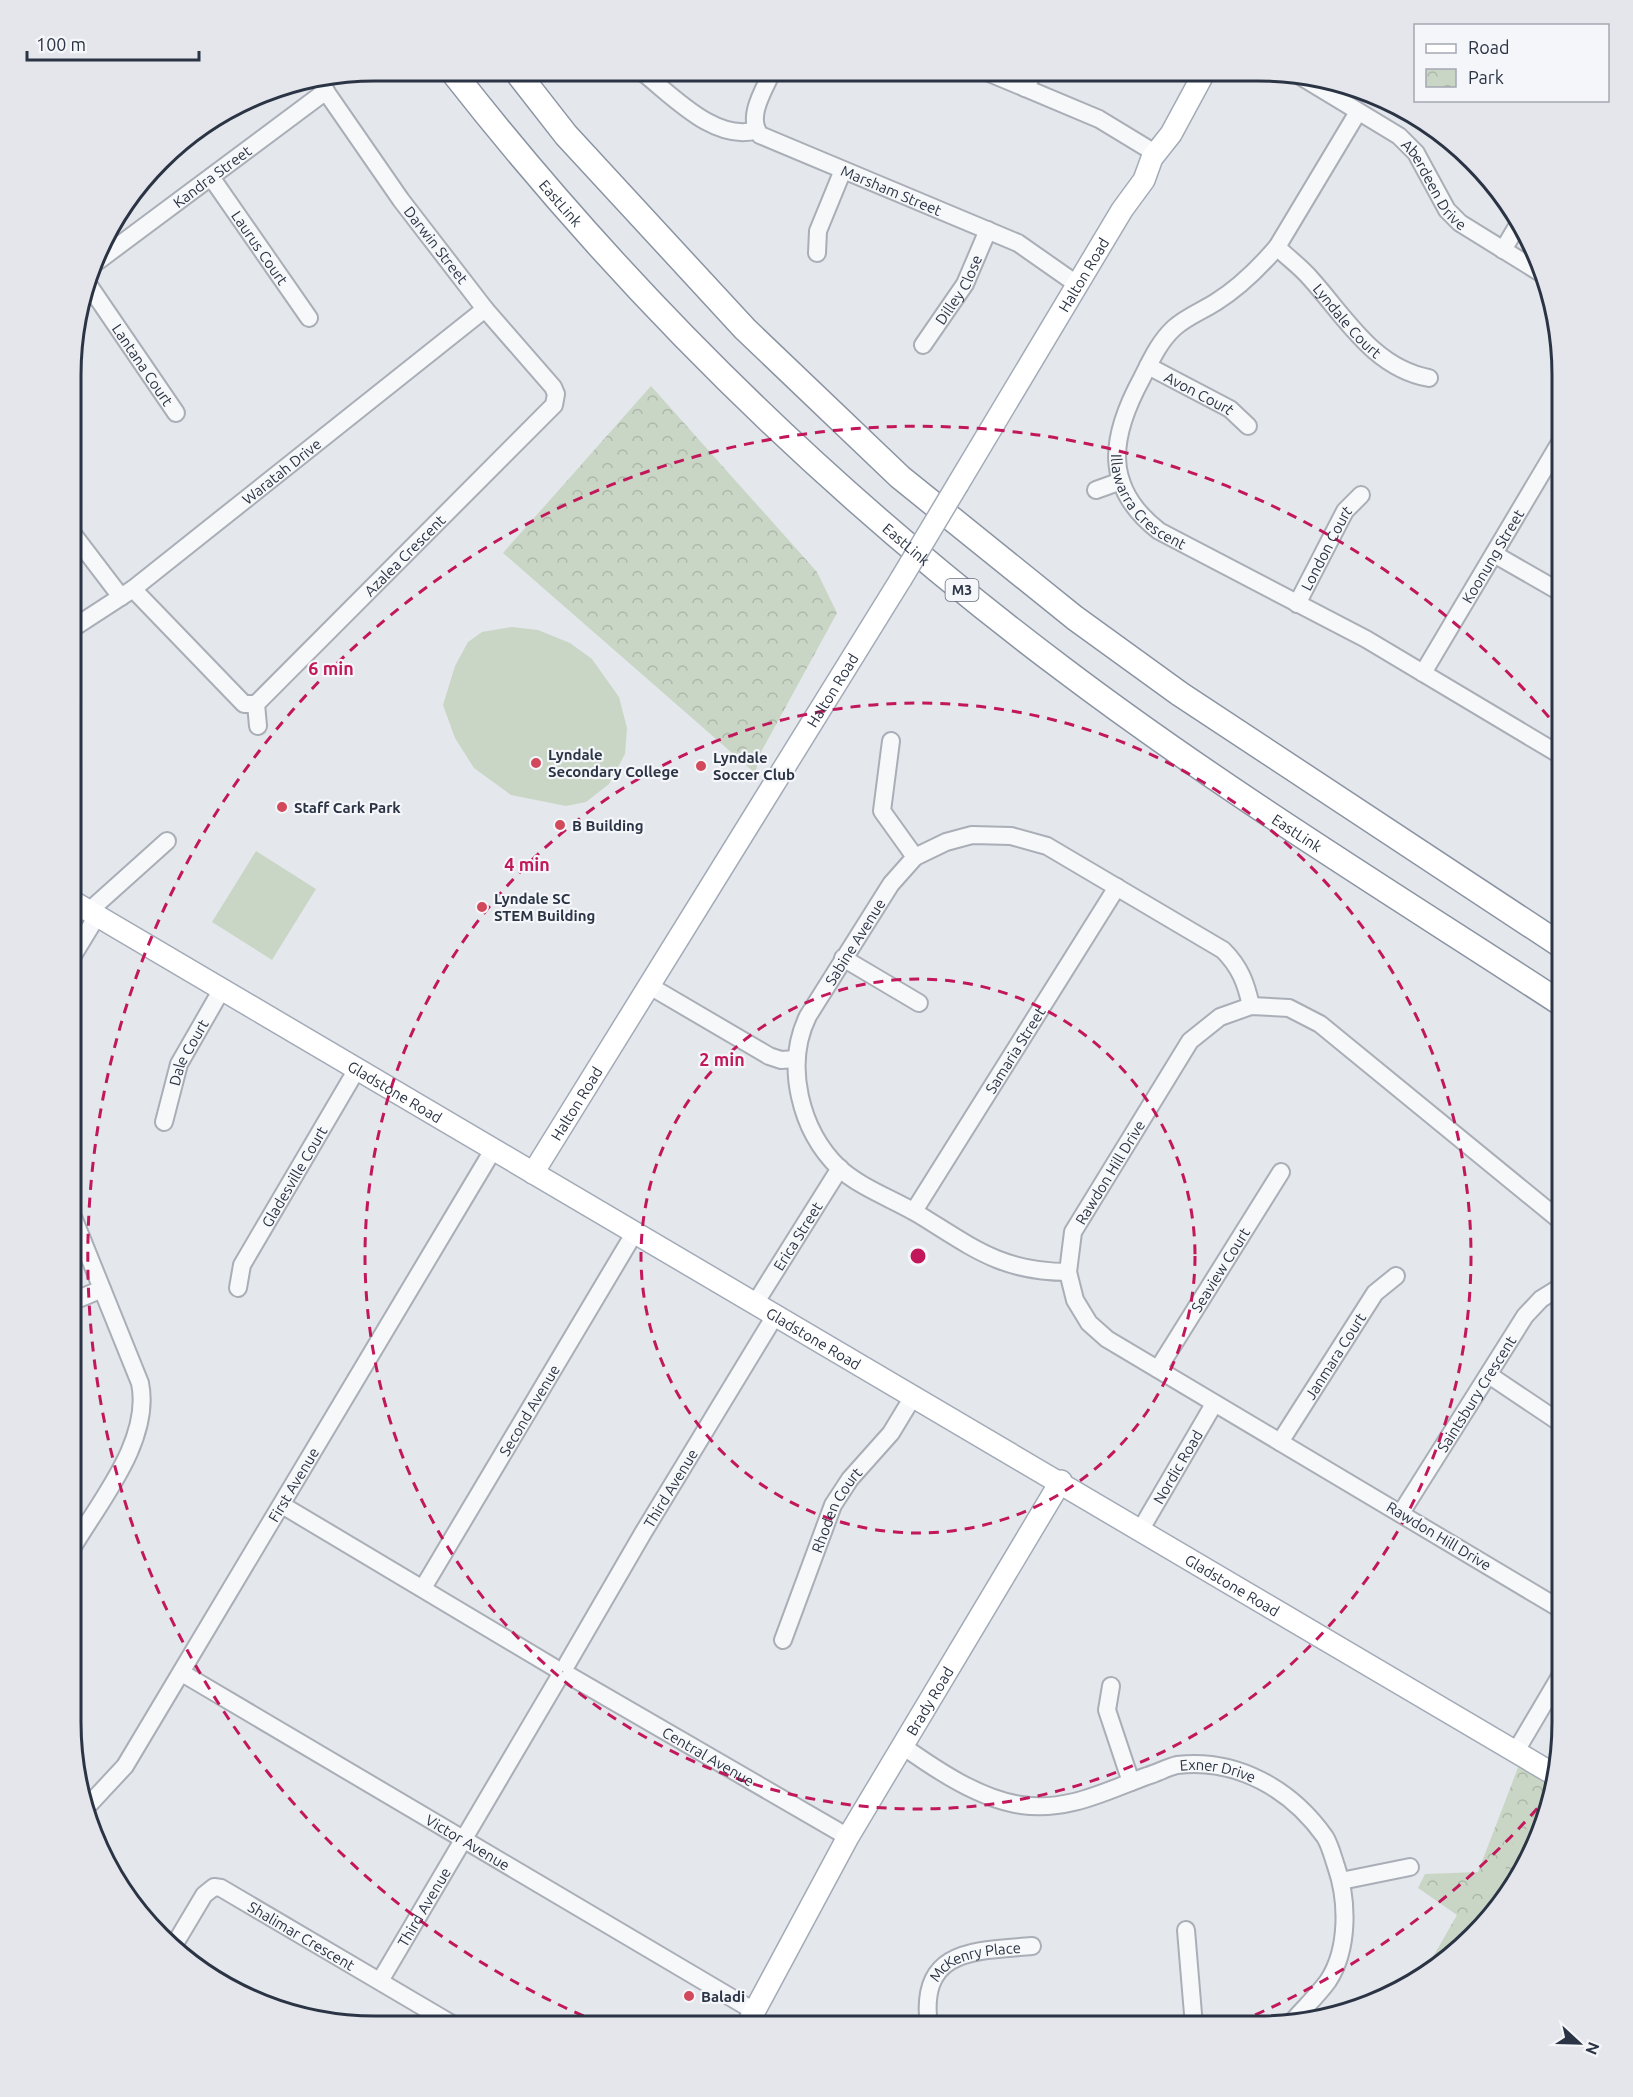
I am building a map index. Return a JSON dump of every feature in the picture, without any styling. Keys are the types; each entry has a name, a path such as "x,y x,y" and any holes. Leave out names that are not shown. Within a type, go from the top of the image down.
{"highway":[{"name":"EastLink","path":"460,81 572,215 678,330 777,428 905,543 991,614 1128,717 1552,997"},
{"path":"524,81 566,135 745,329 810,393 909,484 1075,618 1180,694 1552,939"}],"main road":[{"name":"Halton Road","path":"533,1173 901,579 1126,203 1144,180 1151,150 1171,134 1199,81"},
{"name":"Gladstone Road","path":"86,909 493,1150 1061,1481 1547,1770"},
{"name":"Brady Road","path":"748,2014 848,1838 1061,1481"}],"street":[{"path":"655,81 712,124 733,131 757,130 755,111 768,81"},
{"path":"1008,81 1100,119 1151,150"},
{"path":"1025,88 1029,81"},
{"name":"Kandra Street","path":"107,254 211,177 321,86"},
{"name":"Darwin Street","path":"322,86 401,200 485,309 553,387 556,394 554,405"},
{"name":"Aberdeen Drive","path":"1319,88 1409,144 1454,217 1531,267"},
{"name":"Illawarra Crescent","path":"1358,112 1277,247 1252,274 1234,289 1174,327 1160,343 1120,425 1117,453 1121,481 1135,508 1159,531 1366,639 1552,750"},
{"name":"Marsham Street","path":"757,130 770,140 1018,243 1078,285"},
{"path":"817,253 818,231 843,170"},
{"name":"Laurus Court","path":"211,177 309,318"},
{"name":"Dilley Close","path":"923,345 965,284 988,230"},
{"path":"1503,250 1514,231"},
{"name":"Lyndale Court","path":"1277,247 1309,277 1382,358 1406,372 1429,378"},
{"name":"Lantana Court","path":"93,292 176,413"},
{"name":"Waratah Drive","path":"81,623 123,596 485,309"},
{"name":"Avon Court","path":"1148,366 1230,409 1248,426"},
{"name":"Azalea Crescent","path":"256,704 554,405"},
{"name":"Koonung Street","path":"1423,673 1552,457"},
{"path":"1096,490 1121,481"},
{"name":"London Court","path":"1297,604 1345,511 1361,495"},
{"path":"81,546 92,562 123,596 244,704 256,704 258,726"},
{"path":"1494,554 1552,587"},
{"path":"891,741 882,811 915,857"},
{"name":"Sabine Avenue","path":"1068,1272 1036,1272 1005,1265 840,1168 816,1136 801,1101 796,1059 803,1025 891,884 915,857 946,843 972,835 1011,836 1047,846 1223,950 1246,982 1251,1006"},
{"path":"81,926 86,909 167,841"},
{"name":"Samaria Street","path":"914,1211 1116,887"},
{"path":"843,958 919,1003"},
{"path":"648,985 769,1056 781,1060 796,1059"},
{"name":"Dale Court","path":"164,1122 179,1064 222,989"},
{"name":"Rawdon Hill Drive","path":"1552,1214 1320,1024 1289,1008 1251,1006 1220,1017 1190,1041 1073,1232 1068,1272 1075,1300 1089,1323 1107,1339 1552,1604"},
{"name":"Gladesville Court","path":"238,1288 242,1265 357,1069"},
{"name":"First Avenue","path":"92,1801 109,1787 125,1766 493,1150"},
{"name":"Erica Street","path":"756,1302 840,1168"},
{"name":"Seaview Court","path":"1158,1369 1281,1172"},
{"name":"Second Avenue","path":"423,1588 635,1232"},
{"path":"81,1235 140,1383 142,1414 136,1442 81,1533"},
{"name":"Janmara Court","path":"1280,1442 1375,1293 1396,1276"},
{"path":"81,1298 102,1289"},
{"name":"Saintsbury Crescent","path":"1401,1513 1532,1307 1552,1293"},
{"name":"Third Avenue","path":"380,1981 643,1533 776,1314"},
{"path":"1489,1375 1552,1417"},
{"name":"Rhoden Court","path":"783,1640 833,1506 850,1479 891,1433 914,1395"},
{"name":"Nordic Road","path":"1141,1529 1214,1404"},
{"name":"Central Avenue","path":"282,1505 848,1838"},
{"name":"Victor Avenue","path":"182,1673 463,1839 748,2014"},
{"path":"1111,1686 1107,1710 1131,1782"},
{"path":"1516,1751 1552,1690"},
{"name":"Exner Drive","path":"904,1747 984,1795 1020,1805 1058,1806 1077,1802 1176,1765 1222,1767 1258,1777 1293,1801 1326,1838 1341,1881 1344,1928 1338,1956 1329,1979 1300,2012"},
{"path":"1341,1881 1410,1867"},
{"name":"Shalimar Crescent","path":"177,1940 204,1895 214,1887 221,1888 439,2016"},
{"path":"1186,1930 1193,2016"},
{"name":"McKenry Place","path":"928,2016 929,1992 947,1962 972,1951 1032,1946"}],"green space":[{"path":"651,386 817,572 837,613 761,752 755,773 503,553"},
{"path":"512,627 538,630 570,643 592,659 619,697 627,728 625,754 609,784 586,802 566,806 511,795 474,768 455,738 443,705 455,666 468,642 482,632"},
{"path":"256,851 316,889 272,960 212,922"},
{"path":"1519,1765 1546,1781 1542,1798 1522,1852 1513,1869 1479,1916 1452,1943 1432,1958 1457,1915 1418,1888 1425,1874 1478,1872"},
{"path":"1512,1816 1522,1818 1524,1825 1512,1845 1507,1846 1501,1838"},
{"path":"1536,1816 1532,1828 1530,1820"},
{"path":"1526,1829 1531,1832 1520,1855 1513,1851"},
{"path":"1499,1861 1506,1868 1496,1890 1486,1888 1484,1884 1492,1865"},
{"path":"1459,1887 1461,1897 1455,1907 1436,1897 1438,1889"},
{"path":"1466,1924 1471,1924 1454,1941"}],"place":[{"name":"Lyndale Secondary College","path":"536,763"},
{"name":"Lyndale Soccer Club","path":"701,766"},
{"name":"Staff Cark Park","path":"282,807"},
{"name":"B Building","path":"560,825"},
{"name":"Lyndale SC STEM Building","path":"482,907"},
{"name":"Baladi","path":"689,1996"}]}
